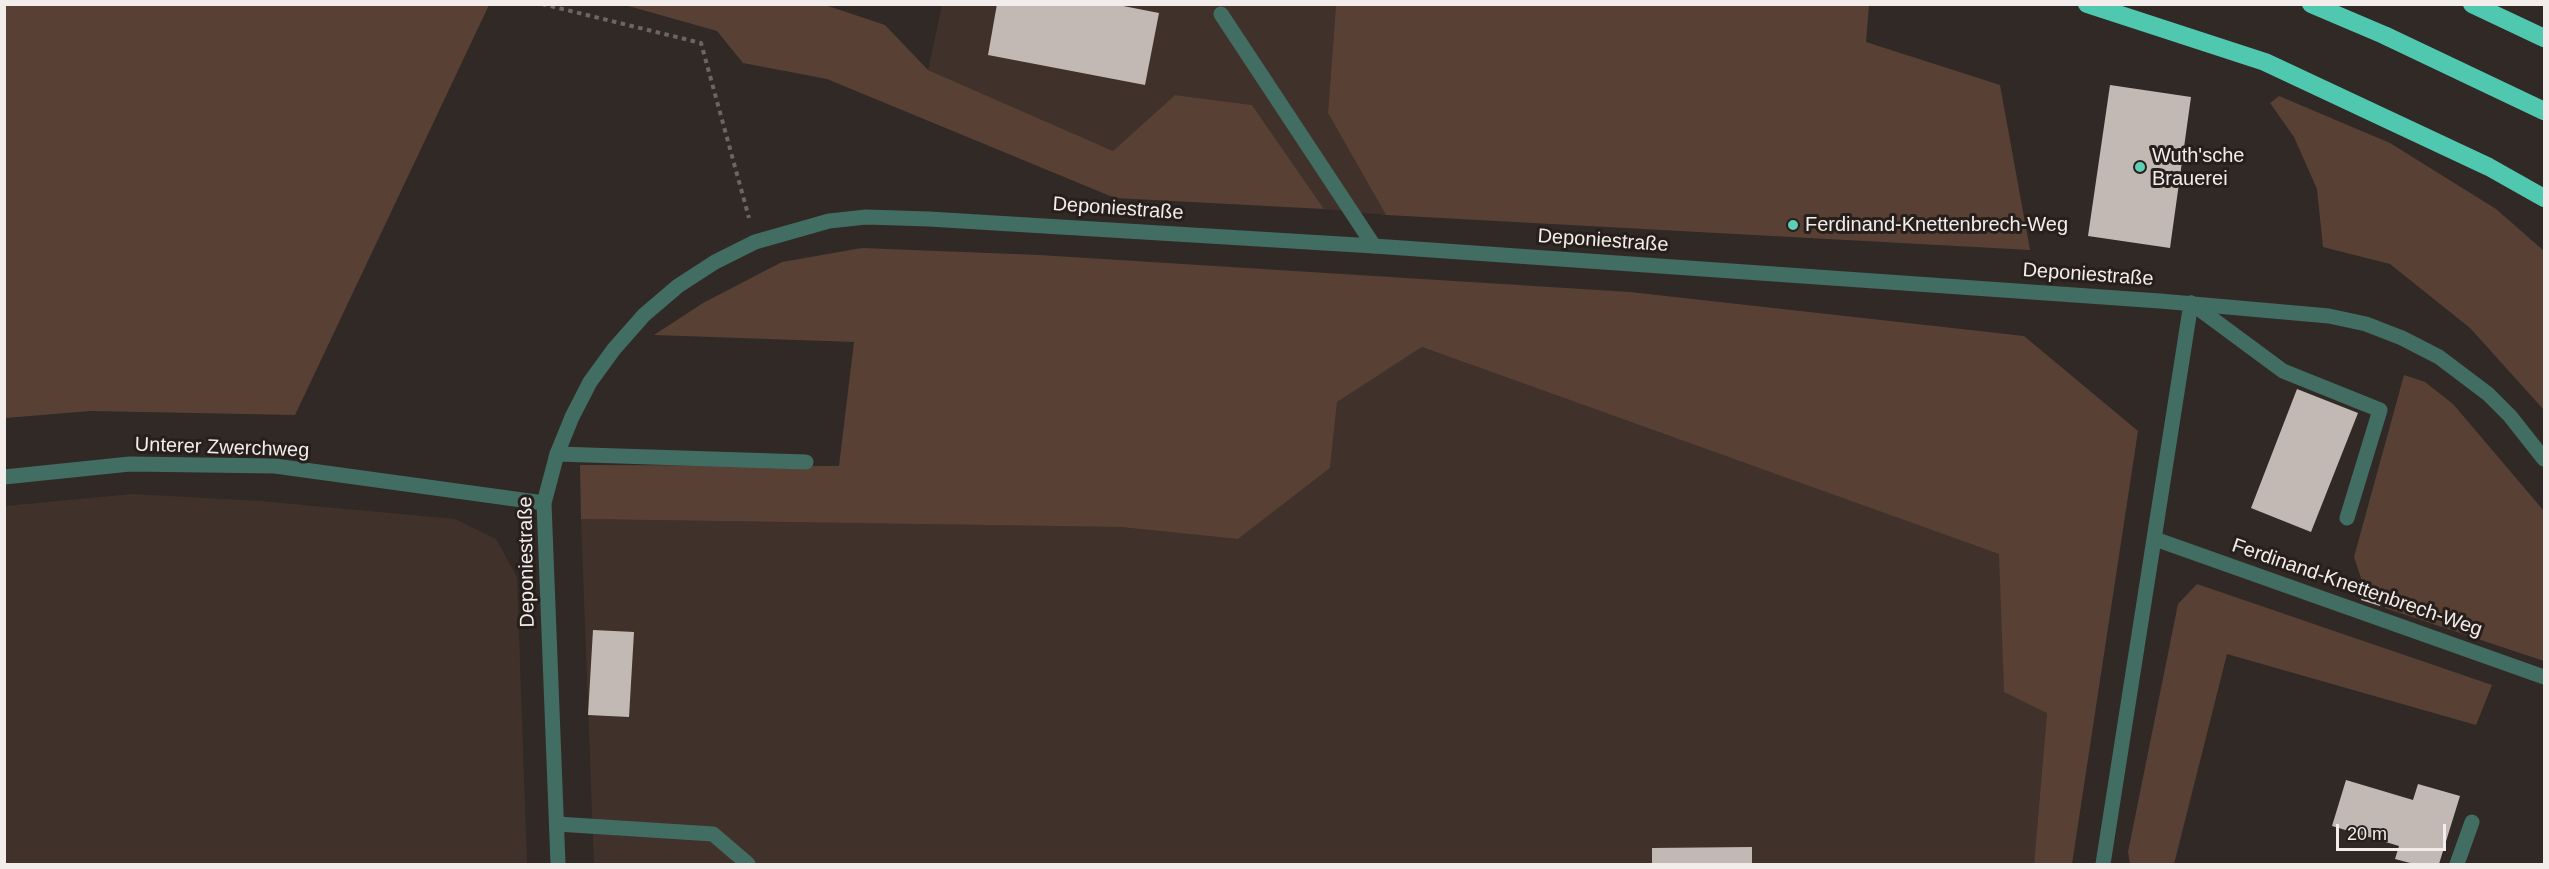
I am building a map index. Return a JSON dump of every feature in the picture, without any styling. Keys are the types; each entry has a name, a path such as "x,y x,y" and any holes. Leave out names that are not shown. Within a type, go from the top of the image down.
{"highway":[{"path":"2087,4 2265,62 2489,166 2544,198"},
{"path":"2311,4 2384,35 2544,111"},
{"path":"2472,4 2544,38"}],"street":[{"path":"1221,14 1374,246"},
{"name":"Deponiestraße","path":"558,864 543,503 556,454 590,382 614,349 644,315 678,286 715,262 755,242 829,221 866,217 1374,246 2191,303"},
{"path":"2191,303 2329,316 2366,324 2402,338 2439,357 2488,394 2544,459"},
{"path":"2191,303 2283,371 2380,410 2347,518"},
{"path":"2103,864 2191,303"},
{"path":"556,454 806,462"},
{"name":"Unterer Zwerchweg","path":"4,477 130,464 275,466 543,503"},
{"name":"Ferdinand-Knettenbrech-Weg","path":"2155,539 2544,677"},
{"path":"2457,864 2472,822"},
{"path":"557,824 713,834 748,864"}],"path":[{"path":"542,4 701,43 755,242"}],"shaded area":[{"path":"5,4 489,5 295,415 91,411 5,418"},
{"path":"625,5 825,5 885,25 928,70 1113,151 1175,95 1252,105 1324,209 1115,198 827,79 743,63 717,31"},
{"path":"942,5 1336,5 1328,113 1386,215 1324,209 1252,105 1175,95 1113,151 928,70"},
{"path":"1336,5 1869,5 1866,42 2000,85 2030,250 1386,215 1328,113"},
{"path":"2279,96 2390,143 2496,209 2544,251 2544,410 2470,328 2390,264 2323,247 2317,189 2294,137 2270,103"},
{"path":"862,248 1039,255 1630,292 2024,336 2138,431 2072,864 2034,864 2047,713 2004,692 1999,554 1422,347 1337,402 1330,468 1238,539 1120,527 581,519 580,465 839,466 854,342 654,335 703,303 782,262"},
{"path":"1422,347 2000,554 2004,691 2047,712 2034,864 594,864 581,519 1120,527 1238,539 1330,468 1337,402"},
{"path":"2404,375 2425,382 2453,404 2544,511 2544,661 2385,608 2390,593 2363,584 2354,557"},
{"path":"133,494 260,501 455,519 496,539 517,577 527,864 5,864 5,506"},
{"path":"2197,584 2492,685 2476,725 2227,654 2174,864 2130,864 2128,852 2178,604"}],"building":[{"path":"997,4 1113,4 1159,13 1145,85 988,55"},
{"name":"Wuth'sche Brauerei","path":"2110,85 2191,97 2170,248 2088,236"},
{"path":"2297,389 2358,413 2311,532 2251,508"},
{"path":"2365,589 2384,596 2380,606 2361,600"},
{"path":"593,630 634,632 629,717 588,715"},
{"path":"2346,780 2413,800 2418,784 2460,796 2439,864 2414,864 2395,859 2399,846 2332,826"},
{"path":"1752,847 1752,864 1652,864 1652,848"}],"place":[{"name":"Wuth'sche Brauerei","path":"2140,167"},
{"name":"Ferdinand-Knettenbrech-Weg","path":"1793,225"}]}
